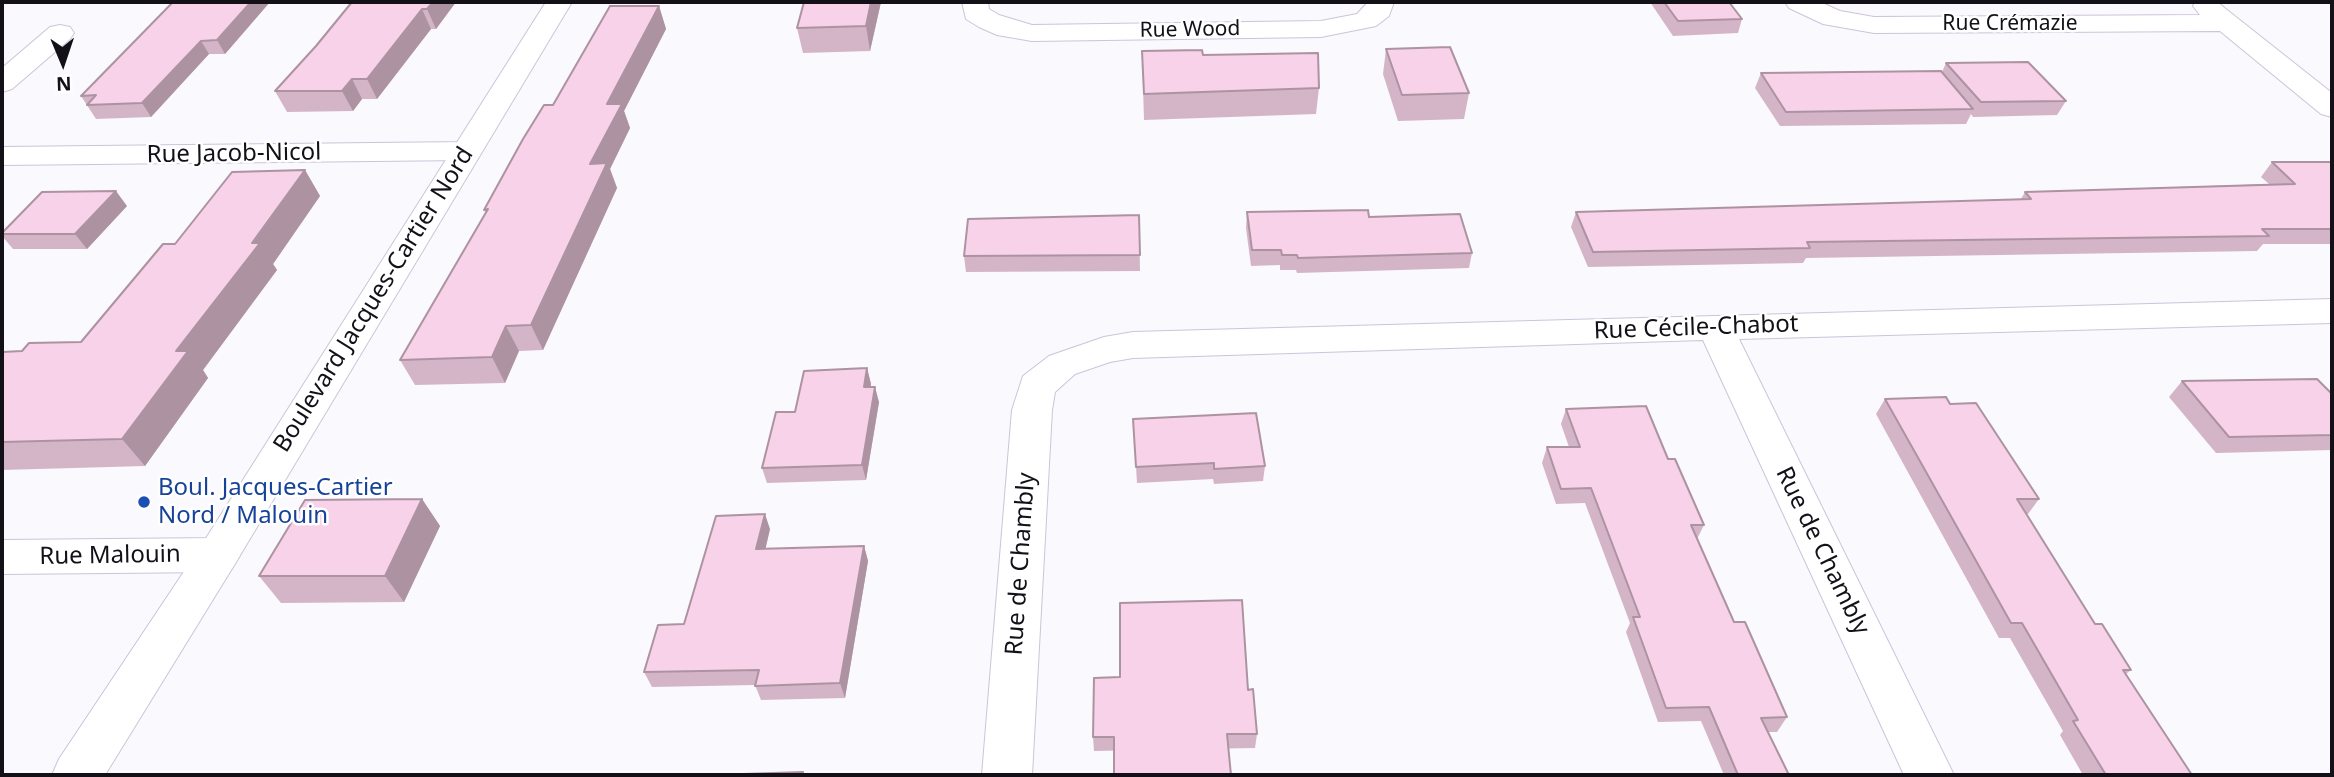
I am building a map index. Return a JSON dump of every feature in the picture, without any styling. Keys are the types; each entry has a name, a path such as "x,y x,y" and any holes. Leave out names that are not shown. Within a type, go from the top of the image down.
{"street":[{"name":"Boulevard Jacques-Cartier Nord","path":"77,775 218,555 559,2"},
{"name":"Rue Wood","path":"982,12 1007,29 1032,33 1321,29 1366,20 1379,10 1381,2"},
{"name":"Rue Crémazie","path":"1798,2 1833,18 1874,25 2226,23"},
{"path":"2201,2 2332,108"},
{"path":"2,83 60,33"},
{"name":"Rue Jacob-Nicol","path":"2,156 466,150"},
{"name":"Rue Cécile-Chabot","path":"1062,365 1104,350 1133,345 2332,311"},
{"name":"Rue de Chambly","path":"1715,327 1929,775"},
{"name":"Rue de Chambly","path":"1007,775 1032,410 1037,386 1062,365"},
{"name":"Rue Malouin","path":"2,558 218,555"}],"building":[{"path":"173,2 251,2 217,40 201,41 142,103 87,105 96,95 81,96"},
{"path":"352,2 433,2 427,9 422,9 367,79 352,79 342,91 275,91 316,46"},
{"path":"804,2 871,2 866,26 797,28"},
{"path":"1664,2 1729,2 1742,19 1678,21"},
{"path":"610,6 659,6 607,104 622,104 590,164 607,163 531,325 506,326 492,357 400,360 488,209 484,210 523,139 544,105 553,105"},
{"path":"1450,47 1469,93 1402,95 1386,49"},
{"path":"1202,50 1203,55 1318,53 1319,88 1144,94 1142,51"},
{"path":"2028,62 2066,101 1981,102 1946,63"},
{"path":"1941,71 1973,109 1786,112 1761,73"},
{"path":"2272,162 2332,164 2332,229 2262,229 2269,236 1807,242 1810,248 1593,252 1576,212 2031,199 2025,192 2295,184"},
{"path":"305,170 252,243 260,243 176,351 188,351 122,439 2,442 2,352 22,351 29,343 81,342 163,244 175,244 232,172"},
{"path":"116,191 75,234 2,234 42,192"},
{"path":"1368,210 1369,217 1460,214 1472,253 1298,258 1297,255 1282,255 1281,250 1252,250 1247,212"},
{"path":"1139,215 1140,255 964,256 968,219"},
{"path":"867,368 864,387 875,387 862,465 762,468 776,412 795,412 804,371"},
{"path":"2317,379 2332,394 2332,435 2229,437 2182,381"},
{"path":"1946,397 1950,404 1976,403 2039,499 2017,499 2095,624 2102,624 2131,670 2123,670 2192,775 2106,775 2073,721 2078,720 2022,623 2011,623 1885,399"},
{"path":"1646,406 1668,459 1675,459 1704,525 1691,525 1734,622 1745,622 1787,717 1761,718 1789,775 1738,775 1709,707 1666,708 1633,617 1640,617 1591,488 1561,489 1547,447 1580,447 1566,409"},
{"path":"1256,413 1265,466 1214,469 1214,463 1136,467 1133,419"},
{"path":"422,499 385,576 259,576 305,500"},
{"path":"765,514 756,549 864,546 840,683 755,686 759,670 644,672 658,625 684,624 716,516"},
{"path":"1242,600 1248,690 1253,689 1257,734 1227,734 1231,775 1114,775 1114,737 1093,737 1094,678 1120,677 1120,603"},
{"path":"803,772 803,775 714,775"}],"place":[{"name":"Boul. Jacques-Cartier Nord / Malouin","path":"144,502"}]}
